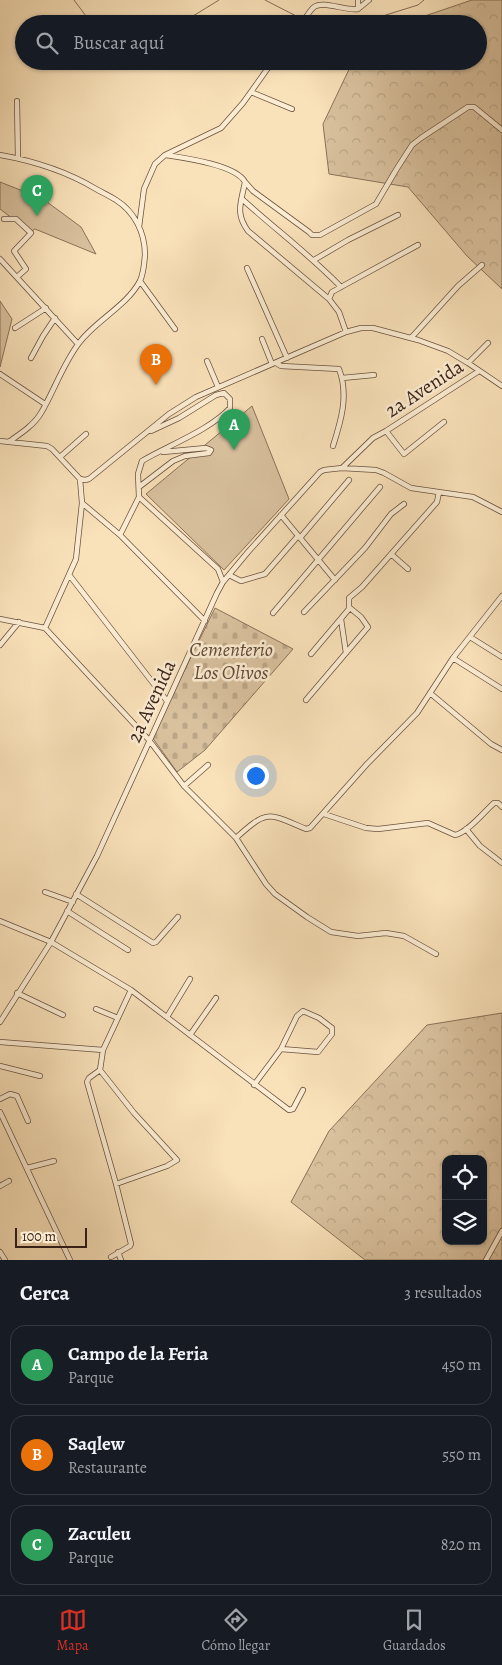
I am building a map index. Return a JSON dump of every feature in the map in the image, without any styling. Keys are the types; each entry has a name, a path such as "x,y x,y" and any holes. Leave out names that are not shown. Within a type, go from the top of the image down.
{"street":[{"path":"313,0 321,4 350,10 358,9 369,0"},
{"path":"358,0 358,9"},
{"path":"309,15 314,7 321,4"},
{"path":"139,227 141,204 147,180 155,164 165,155 221,128 267,70"},
{"path":"251,92 292,109"},
{"path":"17,101 18,158"},
{"path":"165,155 208,162 242,176 252,191 312,235 320,235 376,204 412,145 468,108 474,107 502,130"},
{"path":"0,155 50,167 79,178 118,201 130,212 139,227 145,248 144,268 140,281 122,303 95,324 78,344 40,414 24,431 10,441"},
{"path":"245,182 239,212 240,219 248,232 329,299 339,312 346,332"},
{"path":"242,199 314,260 341,287"},
{"path":"314,260 348,240 398,215"},
{"path":"4,219 16,219 31,234 14,252 26,269 17,277"},
{"path":"329,299 332,292 418,245"},
{"path":"0,258 78,344"},
{"path":"411,338 458,286 482,265"},
{"path":"248,268 287,358"},
{"path":"140,281 175,329"},
{"path":"15,328 46,308"},
{"path":"31,358 55,318"},
{"path":"80,479 89,479 169,414 196,397 346,332 361,328 373,328 411,338 448,351 500,384 502,377"},
{"path":"262,340 274,364 281,366 338,368 342,378 344,398 342,416 333,446"},
{"path":"468,363 488,342"},
{"path":"207,361 218,387"},
{"name":"2a Avenida","path":"0,1022 51,942 97,856 223,582 320,472 342,468 372,438 479,371"},
{"path":"0,374 45,404"},
{"path":"342,378 374,375"},
{"path":"120,535 139,497 138,474 142,461 182,441 225,414 230,408 231,403 228,395 221,393 216,395 179,418 143,434"},
{"path":"386,431 404,454 444,422"},
{"path":"60,457 86,434"},
{"path":"0,441 52,448 80,479 82,503 76,559 45,628"},
{"path":"139,487 174,461 185,456 209,453 211,450 206,448 160,452"},
{"path":"342,468 376,470 412,488 473,497 502,512"},
{"path":"229,575 241,581 265,574 349,480"},
{"path":"273,613 380,487"},
{"path":"311,654 350,608 350,598 438,502 439,492"},
{"path":"139,497 218,569 223,582"},
{"path":"82,503 120,535 205,621"},
{"path":"304,612 365,548 391,514 404,504"},
{"path":"281,515 335,580"},
{"path":"391,554 408,569"},
{"path":"70,576 167,701"},
{"path":"236,838 255,820 271,816 306,829 310,828 417,712 453,658 502,596"},
{"path":"306,700 368,627 361,617 350,608"},
{"path":"0,619 45,628 149,740 184,786 236,838 266,884 276,894 331,932 358,936 386,934 404,936 436,954"},
{"path":"341,619 346,653"},
{"path":"0,646 19,622"},
{"path":"470,636 502,657"},
{"path":"453,658 502,690"},
{"path":"430,693 491,744 502,750"},
{"path":"184,786 208,765"},
{"path":"324,814 366,828 428,823 455,835 460,834 494,803 498,803 502,807"},
{"path":"466,829 480,846 502,863"},
{"path":"45,892 73,902"},
{"path":"76,894 153,943 178,917"},
{"path":"67,912 128,950"},
{"path":"0,921 51,942 131,990 289,1110 293,1109 303,1090"},
{"path":"167,1018 190,979"},
{"path":"111,1257 131,1244 87,1082 89,1078 100,1070 103,1050 131,990"},
{"path":"17,993 64,1016"},
{"path":"190,1035 216,998"},
{"path":"96,1009 118,1018"},
{"path":"254,1085 281,1049 297,1016 303,1011 319,1018 332,1028 332,1034 318,1052 281,1049"},
{"path":"0,1042 103,1050"},
{"path":"0,1066 40,1076"},
{"path":"100,1070 134,1113 177,1160 167,1166 116,1184"},
{"path":"0,1099 10,1094 17,1096 28,1121"},
{"path":"0,1112 70,1260"},
{"path":"28,1168 54,1161"},
{"path":"0,1186 9,1181"},
{"path":"486,1260 502,1231"},
{"path":"0,1252 5,1260"},
{"path":"118,1252 121,1260"}],"green space":[{"path":"472,0 502,0 502,289 467,256 408,187 329,174 323,124 349,70 487,70 487,15 428,15"},
{"path":"0,182 43,199 81,227 96,254 35,229 30,232 0,209"},
{"path":"0,301 12,319 0,367"},
{"path":"252,406 289,499 224,570 146,494"},
{"name":"Cementerio Los Olivos","path":"215,608 293,649 205,750 177,772 152,737"},
{"path":"502,1013 502,1260 365,1260 291,1202 329,1131 427,1025"}],"waterway":[{"path":"74,0 85,15"},
{"path":"195,15 219,0"},
{"path":"265,0 294,15"},
{"path":"386,15 418,5 424,0"}],"place":[{"name":"Zaculeu","path":"37,216"},
{"name":"Saqlew","path":"156,385"},
{"name":"Campo de la Feria","path":"234,450"}]}
